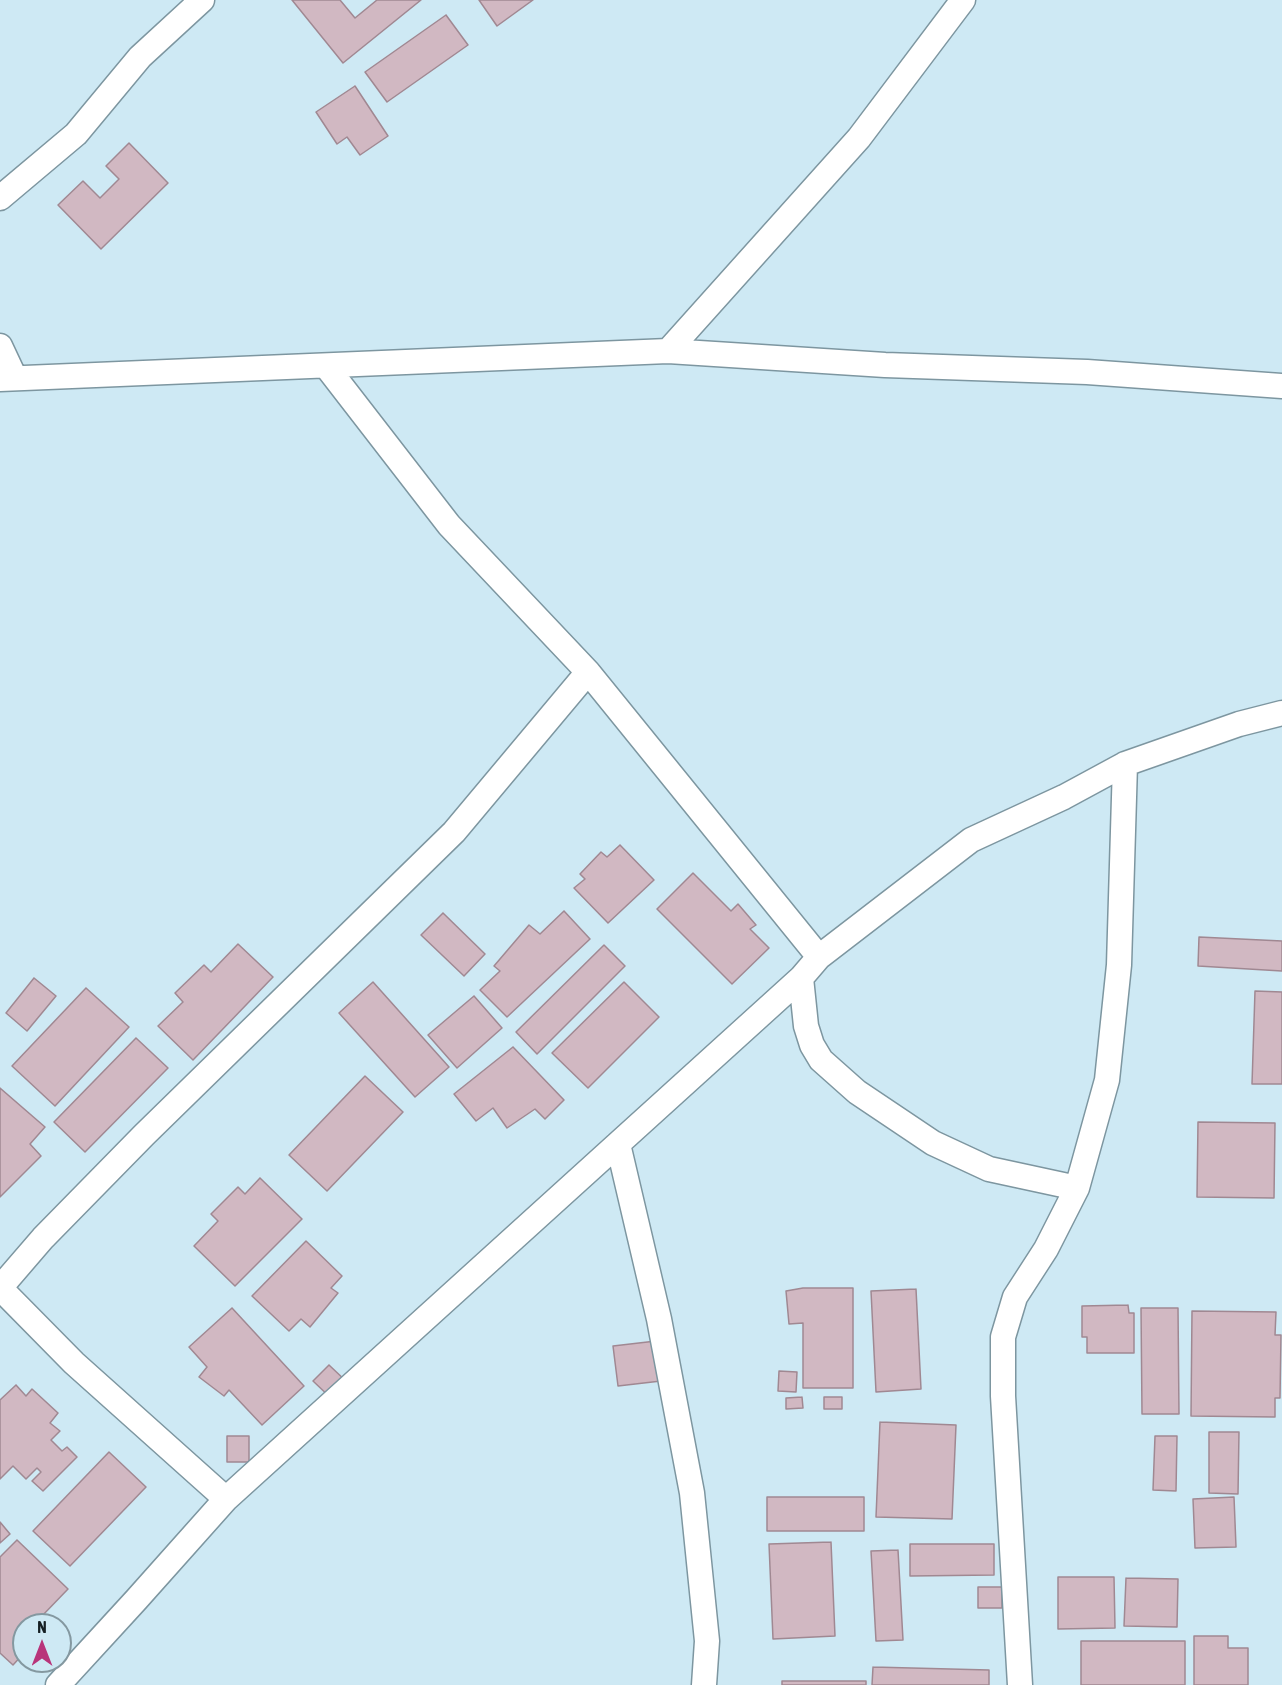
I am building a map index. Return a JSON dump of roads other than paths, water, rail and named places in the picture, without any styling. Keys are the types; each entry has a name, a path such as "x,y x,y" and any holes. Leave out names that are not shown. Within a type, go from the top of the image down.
{"street":[{"path":"0,198 76,134 140,57 202,0"},
{"path":"668,351 859,138 963,0"},
{"path":"0,346 7,379 668,351 885,365 1087,372 1282,386"},
{"path":"326,366 449,525 588,672 819,957"},
{"path":"226,1499 74,1363 0,1288 43,1238 144,1135 454,832 588,672"},
{"path":"58,1685 226,1499 801,978 819,957 971,840 1064,797 1125,764 1239,724 1282,713"},
{"path":"1020,1685 1003,1396 1003,1337 1015,1297 1046,1249 1077,1188 1107,1080 1119,965 1125,764"},
{"path":"801,978 806,1026 812,1045 821,1060 857,1092 933,1143 989,1169 1077,1188"},
{"path":"618,1144 659,1319 692,1493 707,1641 704,1685"}]}
